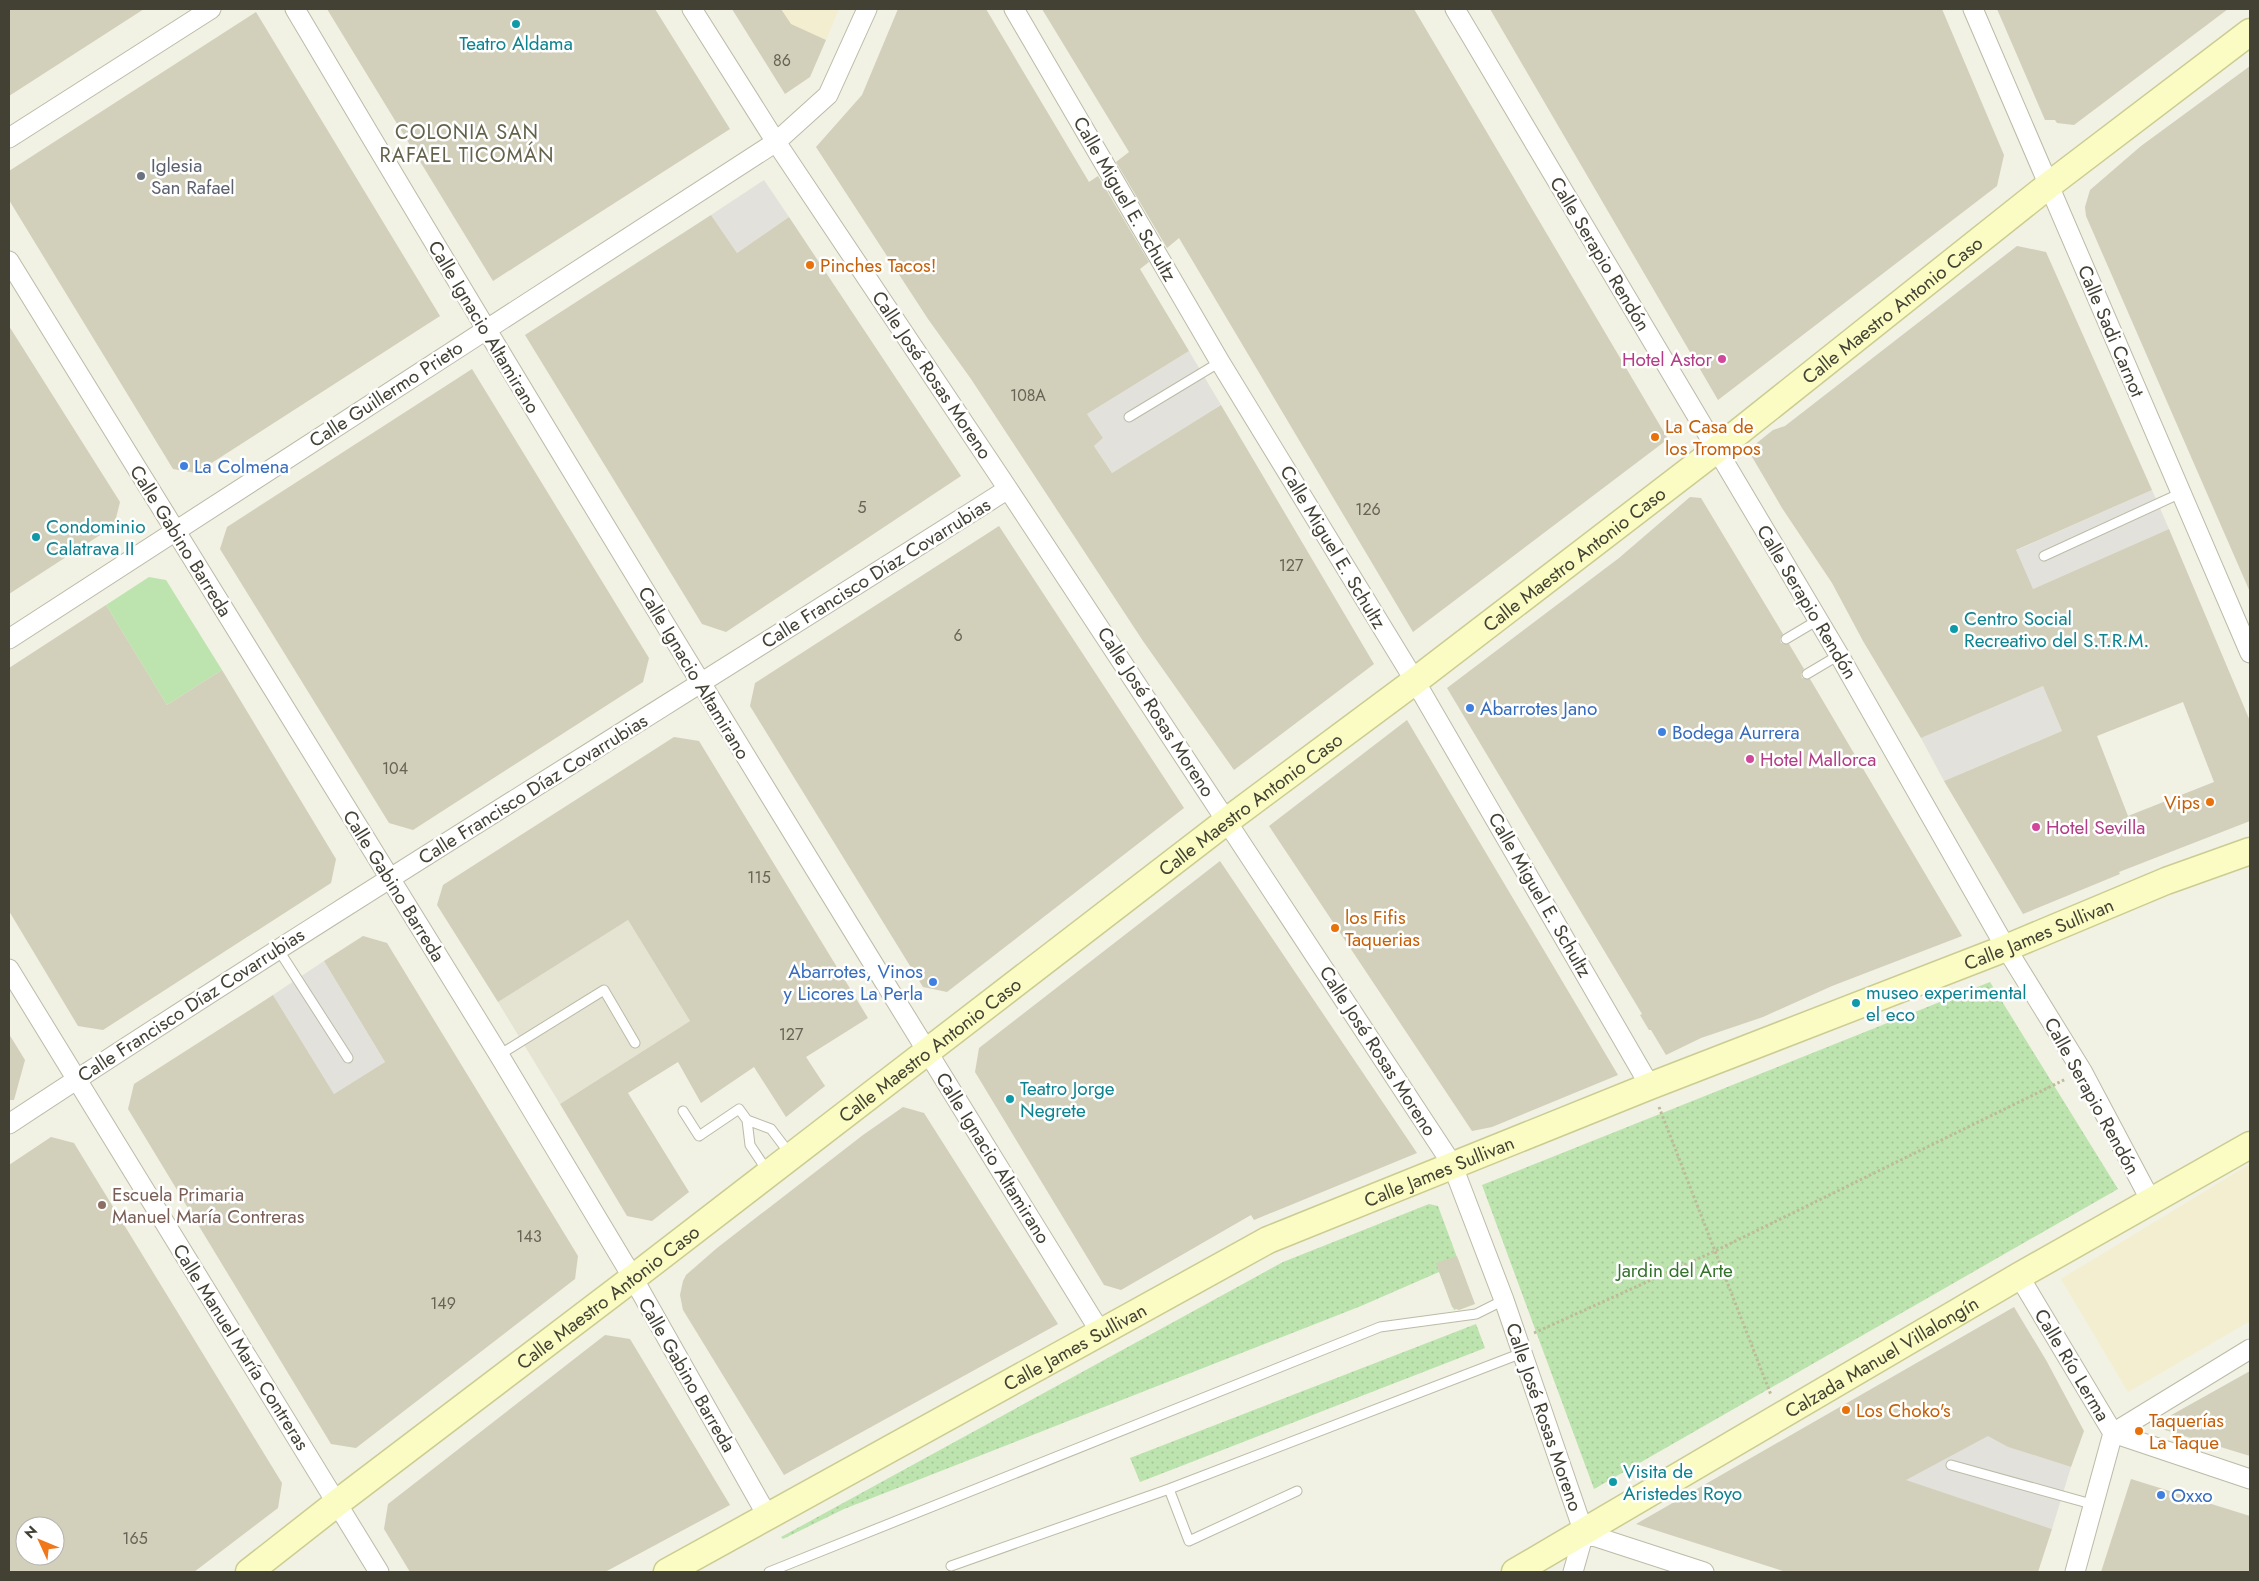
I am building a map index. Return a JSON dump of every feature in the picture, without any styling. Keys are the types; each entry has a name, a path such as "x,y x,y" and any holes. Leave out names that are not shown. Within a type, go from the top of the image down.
{"main road":[{"name":"Calle Maestro Antonio Caso","path":"249,1572 1228,820 1415,681 1716,450 2049,185 2250,32"},
{"name":"Calle James Sullivan","path":"667,1572 1268,1240 1452,1164 2006,948 2166,881 2250,851"},
{"name":"Calzada Manuel Villalongín","path":"1515,1572 2019,1276 2250,1145"}],"street":[{"path":"9,138 210,9"},
{"name":"Calle Ignacio Altamirano","path":"296,9 485,329 701,684 1101,1332"},
{"name":"Calle José Rosas Moreno","path":"692,9 776,142 1228,820 1452,1164 1504,1300 1584,1533"},
{"name":"Calle Guillermo Prieto","path":"9,639 776,142 828,95 866,9"},
{"name":"Calle Miguel E. Schultz","path":"1014,9 1220,362 1415,681 1650,1086"},
{"name":"Calle Serapio Rendón","path":"1454,9 1839,655 2006,948 2082,1072 2151,1201"},
{"name":"Calle Sadi Carnot","path":"1974,9 2250,653"},
{"name":"Calle Gabino Barreda","path":"9,261 499,1055 632,1278 768,1517"},
{"name":"Calle Francisco Díaz Covarrubias","path":"9,1124 278,949 1008,489"},
{"name":"Calle Manuel María Contreras","path":"9,969 378,1572"},
{"name":"Calle Río Lerma","path":"2019,1276 2113,1433 2095,1505 2075,1572"},
{"path":"2113,1433 2250,1349"},
{"path":"2113,1433 2250,1479"},
{"path":"1572,1572 1584,1533 1704,1572"}],"lane":[{"path":"1129,417 1220,362"},
{"path":"2044,556 2181,493"},
{"path":"1786,639 1818,620"},
{"path":"1807,674 1839,655"},
{"path":"278,949 348,1058"},
{"path":"499,1055 604,990 635,1043"},
{"path":"682,1111 699,1136 739,1109 747,1120 750,1145 769,1172"},
{"path":"747,1120 771,1129 790,1156"},
{"path":"769,1572 1380,1327 1476,1314 1504,1300"},
{"path":"951,1566 1169,1488 1520,1347"},
{"path":"1951,1465 2095,1505"},
{"path":"1169,1488 1189,1541 1297,1491"}],"path":[{"path":"1520,1347 2082,1072"},
{"path":"1650,1086 1716,1251 1779,1418"}],"shaded area":[{"path":"781,9 839,9 826,40 791,25"},
{"path":"764,180 789,217 737,253 711,215"},
{"path":"1189,351 1221,405 1112,473 1094,446 1103,438 1087,414"},
{"path":"2152,490 2169,529 2033,589 2008,554"},
{"path":"2043,686 2062,731 1944,781 1921,738"},
{"path":"628,920 690,1021 560,1104 498,1002"},
{"path":"324,961 385,1062 334,1094 273,995"},
{"path":"2250,1164 2250,1321 2128,1392 2061,1279"},
{"path":"1994,1432 1999,1442 2008,1447 2071,1467 2052,1529 1905,1480"}],"green space":[{"path":"149,577 166,580 222,670 167,705 106,605"},
{"name":"Jardin del Arte","path":"1990,982 2118,1189 1594,1489 1482,1185"},
{"path":"1429,1204 1438,1206 1474,1303 1454,1310 1439,1272 1361,1306 844,1509 783,1539 781,1537 1283,1262"},
{"path":"1476,1324 1485,1348 1140,1482 1130,1458"}],"building":[{"path":"9,9 144,9 9,96"},
{"path":"327,9 655,9 730,129 493,281"},
{"path":"732,9 781,9 791,24 826,40 810,77 785,94"},
{"path":"898,9 986,9 1089,182 1098,176 1149,262 1140,269 1189,351 1087,414 1103,438 1094,446 1112,473 1221,405 1374,664 1234,770 1143,641 971,379 928,319 816,147 862,95"},
{"path":"1042,9 1414,9 1668,439 1413,632 1179,238 1167,248 1116,162 1129,152"},
{"path":"1490,9 1942,9 2004,155 1997,186 1718,400"},
{"path":"1997,9 2228,9 2074,125 2057,123 2055,120 2045,120"},
{"path":"256,12 440,316 196,473 173,469 9,200 9,171"},
{"path":"2250,66 2250,592 2086,216 2085,207 2090,190 2141,146"},
{"path":"711,215 737,253 789,217 961,476 726,632 702,624 525,335"},
{"path":"2017,246 2046,252 2152,490 2016,550 2033,589 2169,529 2250,721 2250,821 2119,872 2120,874 2023,914 1944,781 2062,731 2043,686 1921,738 1863,641 1832,583 1782,508 1748,450 1773,430 1785,426","holes":["2183,702 2214,782 2128,816 2097,736"]},
{"path":"9,326 120,502 114,526 9,594"},
{"path":"472,369 649,658 643,682 413,830 389,823 220,549 227,527"},
{"path":"1690,497 1701,498 1783,634 1780,639 1781,643 1789,644 1804,669 1801,674 1802,678 1810,679 1962,936 1832,986 1763,1017 1701,1038 1666,1055 1640,1015 1642,1014 1447,688 1619,558"},
{"path":"999,526 1184,808 947,992 923,987 750,706 755,683"},
{"path":"106,605 167,705 222,670 336,859 331,883 103,1030 78,1026 9,911 9,668"},
{"path":"1407,720 1618,1075 1492,1127 1472,1131 1269,826"},
{"path":"674,737 699,741 868,1018 806,1057 825,1086 786,1117 754,1067 701,1103 678,1062 628,1093 689,1192 652,1221 627,1216 560,1104 690,1021 628,920 498,1002 437,905 443,885"},
{"path":"1220,861 1417,1153 1254,1220 1251,1215 1121,1290 1104,1285 975,1072 979,1048"},
{"path":"363,936 387,943 578,1256 575,1279 356,1448 331,1444 128,1109 134,1084 273,995 334,1094 385,1062 324,961"},
{"path":"9,1034 25,1060 14,1100 9,1100"},
{"path":"903,1107 924,1113 1058,1324 784,1475 683,1310 680,1295 683,1281 686,1275 717,1248 863,1135"},
{"path":"51,1137 74,1143 282,1483 278,1508 194,1572 9,1572 9,1165"},
{"path":"1457,1256 1475,1304 1459,1310 1452,1307 1436,1263"},
{"path":"2014,1307 2046,1360 2084,1431 2071,1467 2008,1447 1988,1436 1906,1480 2052,1529 2038,1572 1786,1572 1636,1524"},
{"path":"605,1335 630,1339 730,1505 605,1572 410,1572 384,1529 388,1504"},
{"path":"2250,1371 2250,1456 2152,1426 2175,1413"},
{"path":"2131,1479 2250,1516 2250,1572 2101,1572"}],"place":[{"name":"Teatro Aldama","path":"516,24"},
{"name":"Iglesia San Rafael","path":"141,176"},
{"name":"Pinches Tacos!","path":"810,265"},
{"name":"Hotel Astor","path":"1722,359"},
{"name":"La Casa de los Trompos","path":"1655,437"},
{"name":"La Colmena","path":"184,466"},
{"name":"Condominio Calatrava II","path":"36,537"},
{"name":"Centro Social Recreativo del S.T.R.M.","path":"1954,629"},
{"name":"Abarrotes Jano","path":"1470,708"},
{"name":"Bodega Aurrera","path":"1662,732"},
{"name":"Hotel Mallorca","path":"1750,759"},
{"name":"Vips","path":"2210,802"},
{"name":"Hotel Sevilla","path":"2036,827"},
{"name":"los Fifis Taquerias","path":"1335,928"},
{"name":"Abarrotes, Vinos y Licores La Perla","path":"933,982"},
{"name":"museo experimental el eco","path":"1856,1003"},
{"name":"Teatro Jorge Negrete","path":"1010,1099"},
{"name":"Escuela Primaria Manuel María Contreras","path":"102,1205"},
{"name":"Los Choko's","path":"1846,1410"},
{"name":"Taquerías La Taque","path":"2139,1431"},
{"name":"Visita de Aristedes Royo","path":"1613,1482"},
{"name":"Oxxo","path":"2161,1495"}],"district":[{"name":"COLONIA SAN RAFAEL TICOMÁN","path":"467,144"}]}
